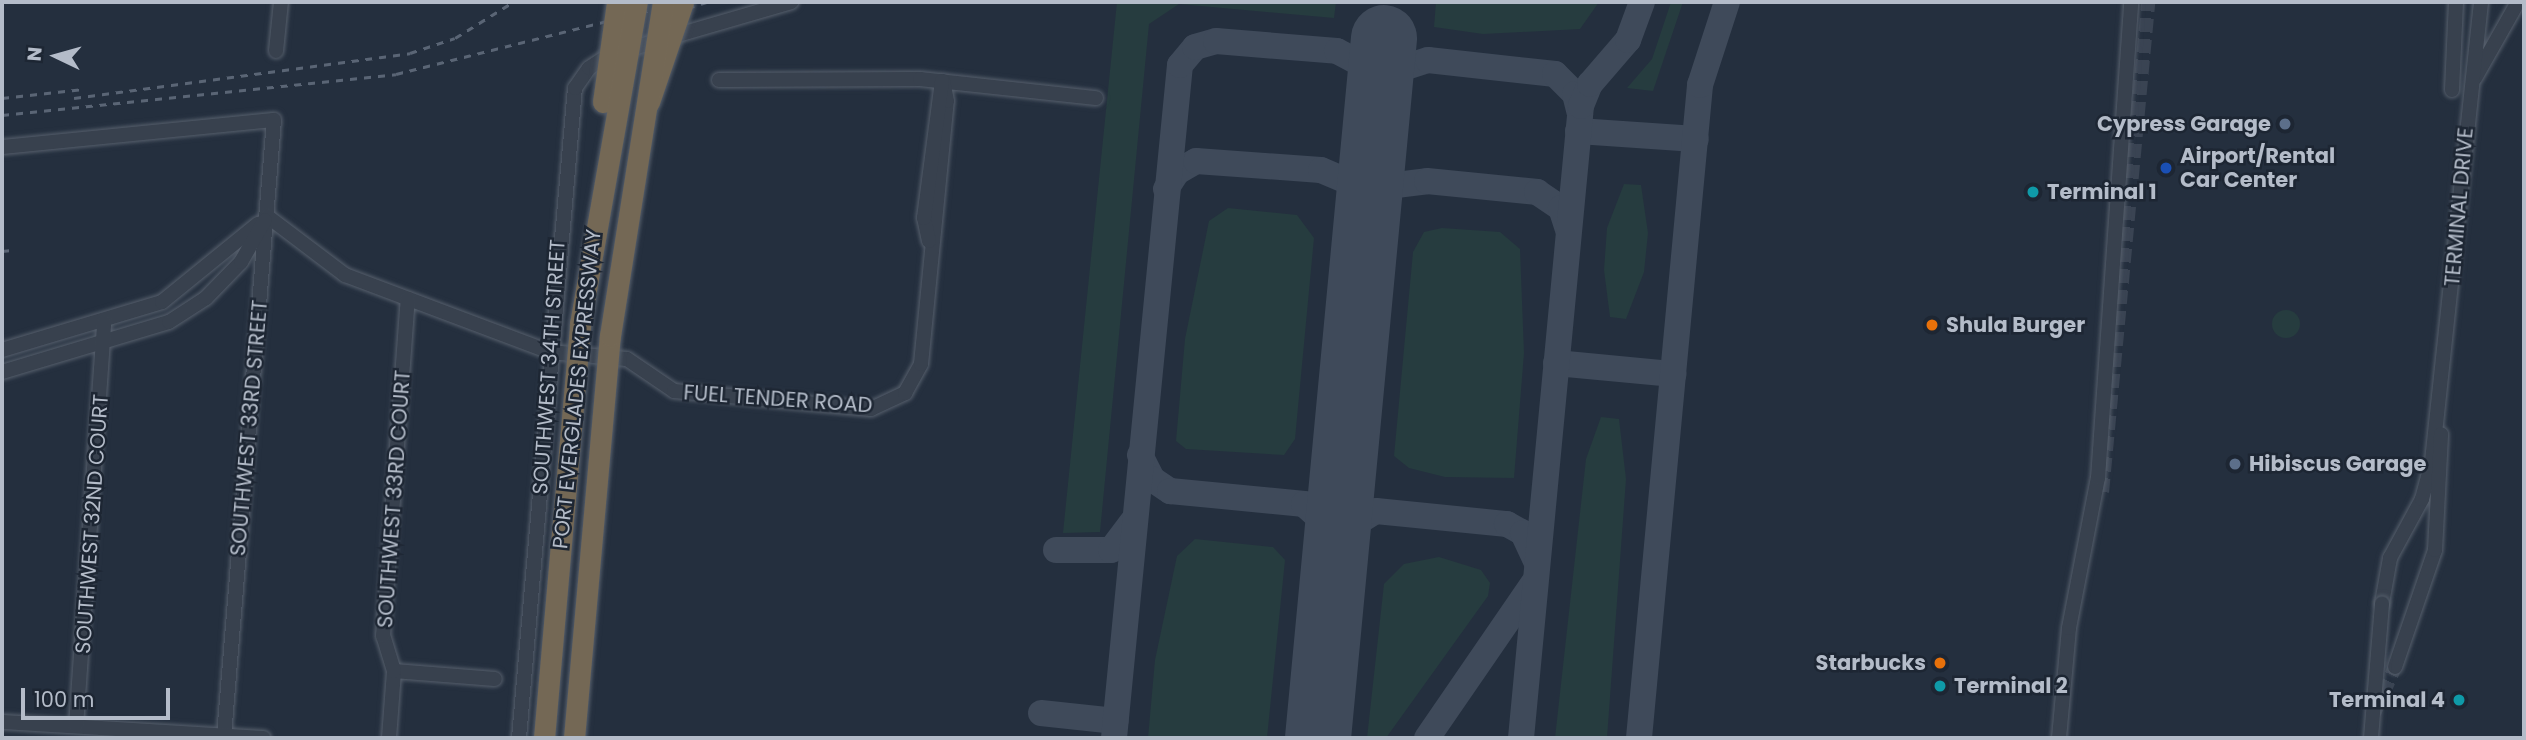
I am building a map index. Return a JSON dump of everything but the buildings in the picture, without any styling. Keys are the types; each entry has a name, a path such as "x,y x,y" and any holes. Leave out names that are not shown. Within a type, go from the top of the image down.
{"highway":[{"path":"587,271 617,2"},
{"name":"PORT EVERGLADES EXPRESSWAY","path":"544,738 587,271 636,2"},
{"name":"PORT EVERGLADES EXPRESSWAY","path":"574,738 599,430 640,116 663,2"},
{"path":"640,116 659,86 683,2"}],"street":[{"path":"276,51 281,2"},
{"name":"SOUTHWEST 34TH STREET","path":"519,738 570,107 579,81 609,55 792,2"},
{"path":"2059,738 2069,628 2098,478 2131,2"},
{"path":"2452,90 2456,2"},
{"name":"TERMINAL DRIVE","path":"2438,411 2481,2"},
{"path":"2470,92 2490,43 2518,2"},
{"path":"719,80 943,81 1096,98"},
{"name":"FUEL TENDER ROAD","path":"267,216 345,275 550,352 627,359 674,391 880,407 905,393 921,364 930,249 947,101 943,81"},
{"name":"SOUTHWEST 33RD STREET","path":"2,147 274,120 224,736"},
{"path":"2,350 104,322 162,302 189,285 267,216"},
{"path":"2,372 105,345 169,322 206,298 241,262 267,216"},
{"name":"SOUTHWEST 33RD COURT","path":"389,738 394,671 383,636 408,299"},
{"name":"SOUTHWEST 32ND COURT","path":"76,726 105,345 104,322"},
{"path":"2371,738 2382,603 2390,558 2425,490 2438,411"},
{"path":"2395,667 2435,550 2444,460 2438,411"},
{"path":"394,671 495,679"},
{"path":"2,722 264,738"}],"green space":[{"path":"1117,2 1336,2 1334,18 1179,4 1149,24 1100,532 1063,533"},
{"path":"1436,2 1599,2 1580,29 1483,34 1434,27"},
{"path":"1671,2 1683,2 1653,91 1627,88 1652,59"},
{"path":"1624,184 1641,185 1648,233 1644,272 1626,319 1610,317 1604,270 1607,228"},
{"path":"1228,208 1297,215 1314,238 1295,439 1284,455 1186,449 1176,441 1185,339 1209,221"},
{"path":"1442,228 1500,232 1520,249 1524,353 1514,478 1445,477 1409,468 1394,456 1413,252 1424,232"},
{"path":"2286,310 2296,314 2300,324 2296,334 2286,338 2276,334 2272,324 2276,314"},
{"path":"1601,417 1619,419 1626,479 1607,738 1555,738 1586,459"},
{"path":"1195,539 1273,547 1285,560 1267,738 1148,738 1155,660 1177,556"},
{"path":"1439,557 1481,570 1490,583 1488,596 1386,738 1367,738 1384,584 1404,564"}],"taxiway":[{"path":"1521,738 1581,106 1590,84 1628,40 1642,2"},
{"path":"1639,738 1700,85 1727,2"},
{"path":"1114,738 1180,65 1195,47 1216,41 1337,51 1365,66 1378,98"},
{"path":"1378,98 1391,72 1428,60 1555,74 1575,94 1580,114"},
{"path":"1578,131 1696,139"},
{"path":"1166,189 1177,172 1196,161 1321,170 1351,183 1367,216"},
{"path":"1367,216 1388,186 1427,181 1537,192 1561,208 1568,229"},
{"path":"1556,363 1673,374"},
{"path":"1140,455 1152,479 1170,491 1304,504 1327,525 1334,557"},
{"path":"1334,562 1345,530 1376,511 1507,524 1523,533 1537,563"},
{"path":"1056,550 1111,550 1133,521"},
{"path":"1427,738 1533,584"},
{"path":"1041,713 1116,721"}],"runway":[{"path":"1318,738 1384,38"}],"tunnel":[{"path":"2102,492 2148,2"},
{"path":"2374,713 2395,667"}],"railway":[{"path":"74,98 410,53 455,38 513,2"},
{"path":"2,115 396,74 683,2"},
{"path":"674,12 707,2"},
{"path":"2,98 84,89"},
{"path":"2,251 12,250"}],"place":[{"name":"Cypress Garage","path":"2285,124"},
{"name":"Airport/Rental Car Center","path":"2166,168"},
{"name":"Terminal 1","path":"2033,192"},
{"name":"Shula Burger","path":"1932,325"},
{"name":"Hibiscus Garage","path":"2235,464"},
{"name":"Starbucks","path":"1940,663"},
{"name":"Terminal 2","path":"1940,686"},
{"name":"Terminal 4","path":"2459,700"}]}
